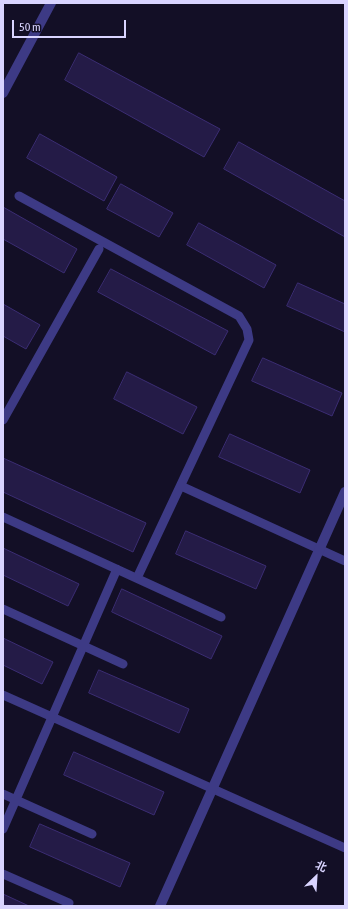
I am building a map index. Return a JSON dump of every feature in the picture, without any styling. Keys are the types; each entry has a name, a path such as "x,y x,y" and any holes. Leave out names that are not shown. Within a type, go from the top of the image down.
{"street":[{"path":"3,93 51,3"},
{"path":"160,906 345,492"}],"lane":[{"path":"19,196 239,316 247,329 249,340 137,578"},
{"path":"3,420 99,249"},
{"path":"181,486 345,561"},
{"path":"3,517 221,617"},
{"path":"3,829 117,569"},
{"path":"3,609 123,664"},
{"path":"3,695 345,848"},
{"path":"3,794 92,834"},
{"path":"3,874 69,903"}],"building":[{"path":"79,53 220,129 204,157 65,80"},
{"path":"40,134 117,177 104,201 27,158"},
{"path":"239,142 345,201 345,237 224,169"},
{"path":"121,184 173,213 159,237 107,209"},
{"path":"3,207 77,249 64,273 3,239"},
{"path":"199,223 276,265 264,288 187,245"},
{"path":"111,269 228,331 215,355 98,292"},
{"path":"298,283 345,304 345,332 287,306"},
{"path":"3,304 40,325 26,349 3,336"},
{"path":"263,358 342,393 332,416 252,381"},
{"path":"127,372 197,407 183,434 114,399"},
{"path":"230,434 310,470 300,493 219,457"},
{"path":"3,458 146,523 133,552 3,492"},
{"path":"186,531 266,566 256,589 176,554"},
{"path":"3,548 79,584 68,606 3,575"},
{"path":"122,589 222,636 211,659 112,612"},
{"path":"3,638 53,662 42,684 3,665"},
{"path":"99,670 189,709 179,733 89,693"},
{"path":"74,752 164,792 154,815 64,775"},
{"path":"40,824 130,863 120,887 30,847"},
{"path":"3,894 29,906 3,906"}]}
